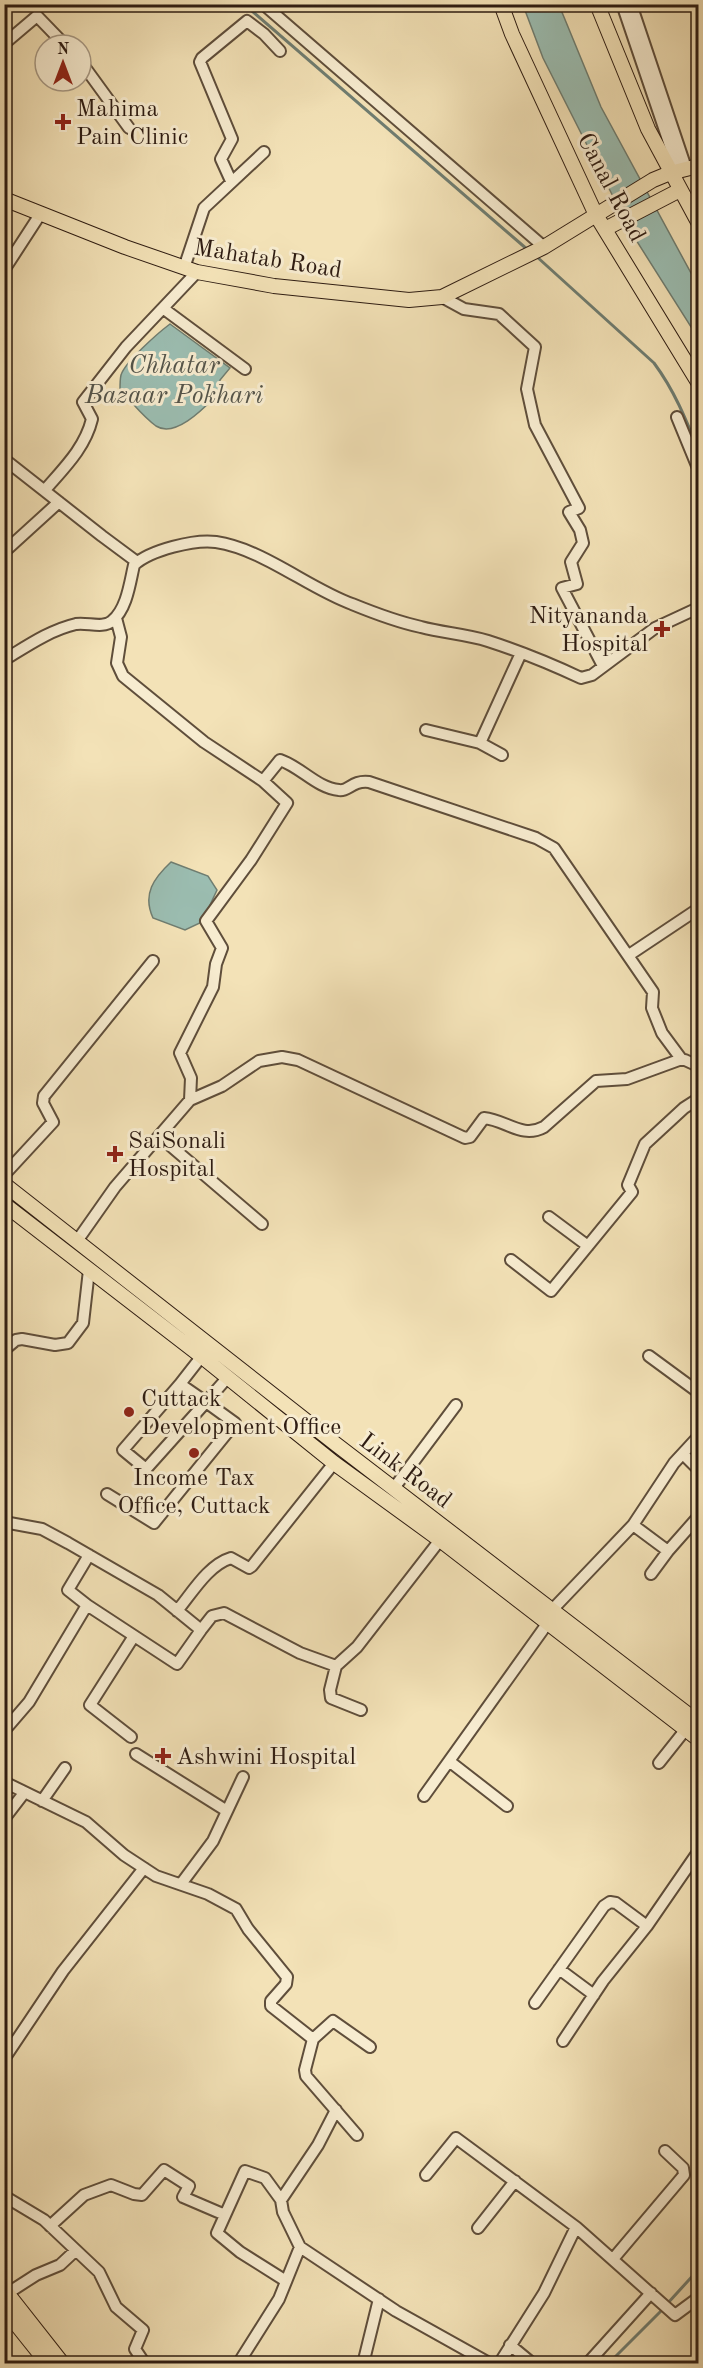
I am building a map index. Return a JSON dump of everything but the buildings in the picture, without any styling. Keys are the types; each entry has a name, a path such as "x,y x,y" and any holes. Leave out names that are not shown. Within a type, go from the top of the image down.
{"main road":[{"name":"Canal Road","path":"501,4 512,34 605,229 699,382"},
{"path":"597,4 648,129 683,170 680,190 699,222"},
{"name":"Mahatab Road","path":"4,199 190,270 274,286 410,300 442,297 536,250 653,180 683,170"},
{"path":"605,229 680,190"},
{"name":"Link Road","path":"4,1184 394,1488 699,1739"},
{"name":"Link Road","path":"4,1204 228,1377 334,1463 699,1722"},
{"path":"6,2291 63,2364"},
{"path":"4,2309 48,2364"}],"street":[{"path":"263,4 536,250"},
{"path":"622,4 683,170"},
{"path":"631,4 683,170"},
{"path":"4,44 37,16 53,33"},
{"path":"264,34 281,20"},
{"path":"231,181 221,159 232,140 200,62 207,52 247,21 264,34 280,51"},
{"path":"93,78 129,128"},
{"path":"45,490 76,455 88,435 92,419 83,402 126,347 164,309 190,270 204,208 264,152"},
{"path":"4,270 40,213"},
{"path":"442,297 464,309 499,314 535,347 527,389 535,425 579,508 569,512 580,530 583,543 571,562 578,584 562,588 603,666"},
{"path":"164,309 245,369"},
{"path":"677,417 699,468"},
{"path":"4,459 138,562"},
{"path":"4,552 59,502"},
{"path":"4,660 62,628 78,624 105,625 111,623 116,618 126,597 134,565 184,544 198,541 216,542 234,547 283,568 358,607 417,627 489,641 581,678 588,677 655,628 699,608"},
{"path":"116,618 121,637 117,663 123,676 204,742 262,781 288,803 251,860 206,921 222,948 216,964 213,987 180,1053 191,1078 190,1100"},
{"path":"480,743 521,654"},
{"path":"426,730 480,743 502,755"},
{"path":"262,781 280,760 326,786 338,790 343,790 356,782 369,782 546,842 554,848 629,955 652,992 652,1008 662,1033 682,1060 699,1066"},
{"path":"629,955 699,909"},
{"path":"4,1175 53,1122 43,1103 44,1096 153,961"},
{"path":"77,1241 115,1187 190,1100 222,1086 270,1057 289,1057 465,1138 470,1137 484,1118 521,1131 535,1132 544,1127 596,1081 627,1079 682,1060"},
{"path":"511,1260 551,1291 632,1192 628,1185 645,1143 684,1108 699,1099"},
{"path":"159,1136 262,1224"},
{"path":"549,1217 588,1246"},
{"path":"4,1350 16,1340 22,1339 55,1345 68,1343 82,1323 88,1269"},
{"path":"210,1345 123,1450 146,1469 228,1377"},
{"path":"649,1356 699,1392"},
{"path":"106,1494 154,1523 235,1423 180,1384"},
{"path":"394,1488 456,1404"},
{"path":"424,1796 549,1617 633,1525 674,1463 699,1437"},
{"path":"683,1454 699,1469"},
{"path":"177,1611 214,1567 231,1558 249,1568 252,1566 334,1463"},
{"path":"651,1574 668,1551 699,1517"},
{"path":"4,1522 42,1529 158,1595 201,1630"},
{"path":"633,1525 668,1551"},
{"path":"361,1710 331,1698 330,1690 336,1666 357,1647 440,1540"},
{"path":"89,1555 68,1590 177,1664 212,1616 224,1613 300,1653 336,1666"},
{"path":"4,1731 29,1702 87,1605"},
{"path":"131,1737 90,1705 134,1636"},
{"path":"659,1763 686,1729"},
{"path":"136,1754 227,1810"},
{"path":"449,1761 507,1806"},
{"path":"42,1801 65,1768"},
{"path":"181,1884 213,1841 243,1777"},
{"path":"4,1782 86,1822 124,1855 156,1876 208,1894 236,1909 248,1929 287,1977 286,1984 271,2001 271,2006 313,2039"},
{"path":"4,1819 24,1793"},
{"path":"563,2041 699,1852"},
{"path":"4,2059 63,1971 144,1868"},
{"path":"535,2003 604,1906 610,1902 616,1903 647,1926"},
{"path":"560,1969 594,1995"},
{"path":"357,2135 306,2076 305,2070 313,2039 333,2021 370,2047"},
{"path":"281,2200 318,2145 336,2110"},
{"path":"426,2175 456,2138 576,2227 675,2314 699,2298"},
{"path":"613,2259 684,2175 683,2168 665,2151"},
{"path":"50,2226 84,2195 111,2185 142,2195 164,2170 189,2186 183,2197 225,2215"},
{"path":"286,2281 240,2252 216,2233 245,2171 266,2178 281,2200 283,2212 300,2247 379,2299 491,2364"},
{"path":"478,2228 515,2181"},
{"path":"4,2196 44,2220 104,2279 116,2307 143,2331 135,2349 145,2364"},
{"path":"499,2364 544,2292 576,2227"},
{"path":"238,2364 279,2299 300,2247"},
{"path":"6,2291 60,2265 75,2251"},
{"path":"587,2364 651,2293"},
{"path":"363,2364 379,2299"},
{"path":"510,2345 532,2364"}],"water":[{"path":"523,5 559,5 601,107 698,286 698,338 631,232 543,58"},
{"name":"Chhatar Bazaar Pokhari","path":"170,324 230,368 220,380 219,393 181,425 164,429 156,426 137,409 120,390 120,382 124,369 135,356"},
{"path":"171,862 208,876 217,890 202,922 185,930 153,918 150,909 149,894 155,880"}],"waterway":[{"path":"244,4 528,250"},
{"path":"536,256 654,363 679,405 698,450"},
{"path":"667,2304 698,2270"},
{"path":"608,2364 663,2309"}],"place":[{"name":"Mahima Pain Clinic","path":"63,122"},
{"name":"Nityananda Hospital","path":"662,629"},
{"name":"SaiSonali Hospital","path":"115,1154"},
{"name":"Cuttack Development Office","path":"129,1412"},
{"name":"Income Tax Office, Cuttack","path":"194,1453"},
{"name":"Ashwini Hospital","path":"163,1756"}]}
